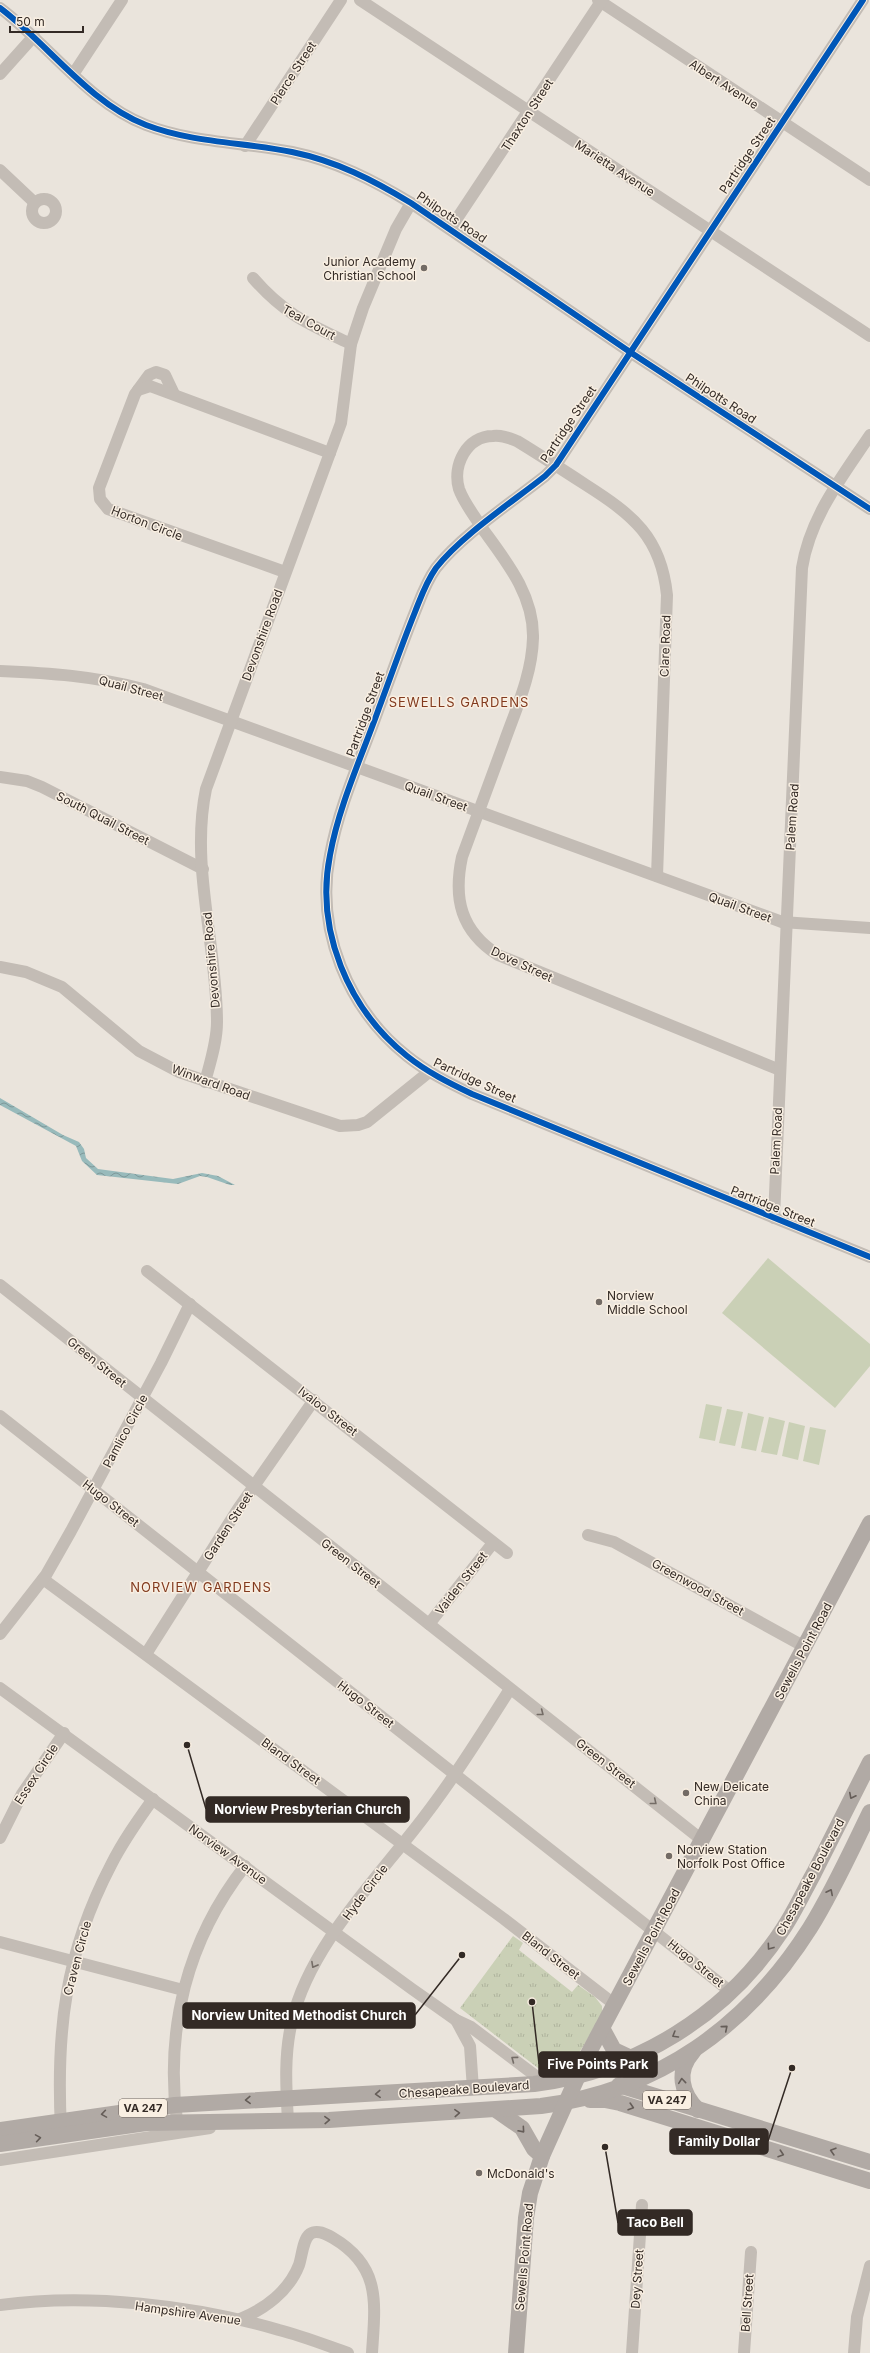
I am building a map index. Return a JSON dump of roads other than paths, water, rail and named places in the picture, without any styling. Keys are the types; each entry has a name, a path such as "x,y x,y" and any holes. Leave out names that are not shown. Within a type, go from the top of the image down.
{"main road":[{"name":"Sewells Point Road","path":"516,2353 526,2218 530,2193 542,2156 576,2077 870,1523"},
{"name":"Chesapeake Boulevard","path":"0,2144 61,2127 175,2105 545,2083 576,2077 631,2058 684,2030 731,1992 768,1950 791,1917 870,1762"},
{"name":"Chesapeake Boulevard","path":"0,2130 177,2121 288,2121 496,2110 565,2103 622,2086 669,2065 694,2051 716,2035 756,2000 792,1955 811,1926 870,1812"},
{"path":"791,1917 811,1926"},
{"path":"602,2028 614,2050 631,2058"},
{"path":"694,2051 686,2061 681,2077 686,2096 698,2110"},
{"name":"VA 247","path":"576,2077 622,2086 870,2162"},
{"name":"VA 247","path":"565,2103 605,2100 620,2103 870,2181"},
{"path":"496,2110 522,2128 534,2149 542,2156"}],"street":[{"path":"74,73 122,0"},
{"name":"Pierce Street","path":"245,146 341,0"},
{"name":"Marietta Avenue","path":"360,0 870,336"},
{"name":"Thaxton Street","path":"450,229 600,1"},
{"name":"Albert Avenue","path":"600,1 870,180"},
{"name":"Partridge Street","path":"862,3 586,416 556,465 545,476 481,526 447,556 426,584 335,831 329,857 327,906 332,937 342,972 364,1010 394,1045 429,1072 472,1094 870,1257"},
{"name":"Philpotts Road","path":"0,8 34,36 113,107 145,124 189,138 317,158 373,180 411,203 630,352 870,509"},
{"path":"0,74 34,36"},
{"path":"0,170 35,203"},
{"name":"Devonshire Road","path":"205,1082 217,1022 203,869 202,805 206,789 230,721 330,453 344,408 351,344 363,308 385,254 411,203"},
{"name":"Teal Court","path":"253,278 267,294 290,314 351,344"},
{"name":"Horton Circle","path":"285,572 108,509 102,504 99,488 138,390 149,375 156,372 165,375 174,394 330,453"},
{"name":"Palem Road","path":"774,1218 802,568 809,535 817,518 870,435"},
{"name":"Clare Road","path":"481,526 462,496 457,476 461,458 477,440 494,436 506,437 517,441 619,506 633,518 653,544 664,573 667,595 657,876"},
{"name":"Dove Street","path":"481,526 522,588 531,619 533,637 529,672 462,857 457,887 462,911 467,924 487,948 498,955 556,980 780,1070"},
{"name":"Quail Street","path":"0,671 53,673 121,683 172,699 357,768 786,923 870,928"},
{"name":"South Quail Street","path":"0,777 27,781 42,787 203,869"},
{"name":"Winward Road","path":"0,968 26,972 62,987 139,1051 178,1072 346,1127 367,1122 429,1072"},
{"name":"Ivaloo Street","path":"147,1271 314,1400 507,1553"},
{"name":"Green Street","path":"0,1285 702,1840"},
{"name":"Pamlico Circle","path":"0,1634 43,1579 94,1490 190,1304"},
{"name":"Garden Street","path":"146,1654 254,1486 314,1400"},
{"name":"Hugo Street","path":"0,1416 731,1992"},
{"name":"Greenwood Street","path":"588,1535 614,1542 805,1647"},
{"name":"Vaiden Street","path":"429,1624 493,1543"},
{"name":"Bland Street","path":"43,1579 403,1844 614,2004"},
{"name":"Norview Avenue","path":"0,1688 64,1733 335,1933 456,2020 472,2027 545,2083"},
{"name":"Hyde Circle","path":"288,2121 286,2065 292,2021 311,1969 335,1933 456,1775 510,1689"},
{"name":"Essex Circle","path":"0,1838 22,1794 64,1733"},
{"name":"Craven Circle","path":"61,2127 59,2055 67,1991 74,1961 86,1921 111,1864 153,1799"},
{"path":"177,2121 173,2065 174,2036 183,1990 205,1929 231,1884 245,1866"},
{"path":"0,1942 183,1990"},
{"name":"Norview Avenue","path":"456,2020 470,2046 473,2088"},
{"path":"0,2160 257,2121"},
{"name":"Dey Street","path":"632,2353 642,2205"},
{"path":"240,2320 270,2303 286,2288 299,2265 306,2238 314,2232 319,2232 348,2248 367,2271 375,2302 372,2353"},
{"name":"Bell Street","path":"744,2353 751,2252"},
{"path":"854,2353 861,2296 870,2266"},
{"name":"Hampshire Avenue","path":"0,2305 74,2301 158,2306 240,2320 296,2335 348,2353"}],"water":[{"path":"0,1098 63,1135 79,1142 84,1149 86,1158 98,1169 173,1179 202,1173 218,1176 235,1185 230,1185 200,1176 178,1184 97,1175 82,1161 76,1146 0,1105"}],"place":[{"name":"Junior Academy Christian School","path":"424,268"},
{"name":"Norview Middle School","path":"599,1302"},
{"name":"Norview Presbyterian Church","path":"187,1745"},
{"name":"New Delicate China","path":"686,1793"},
{"name":"Norview Station Norfolk Post Office","path":"669,1856"},
{"name":"Norview United Methodist Church","path":"462,1955"},
{"name":"Five Points Park","path":"532,2002"},
{"name":"Family Dollar","path":"792,2068"},
{"name":"Taco Bell","path":"605,2147"},
{"name":"McDonald's","path":"479,2173"}],"district":[{"name":"SEWELLS GARDENS","path":"459,702"},
{"name":"NORVIEW GARDENS","path":"201,1587"}]}
